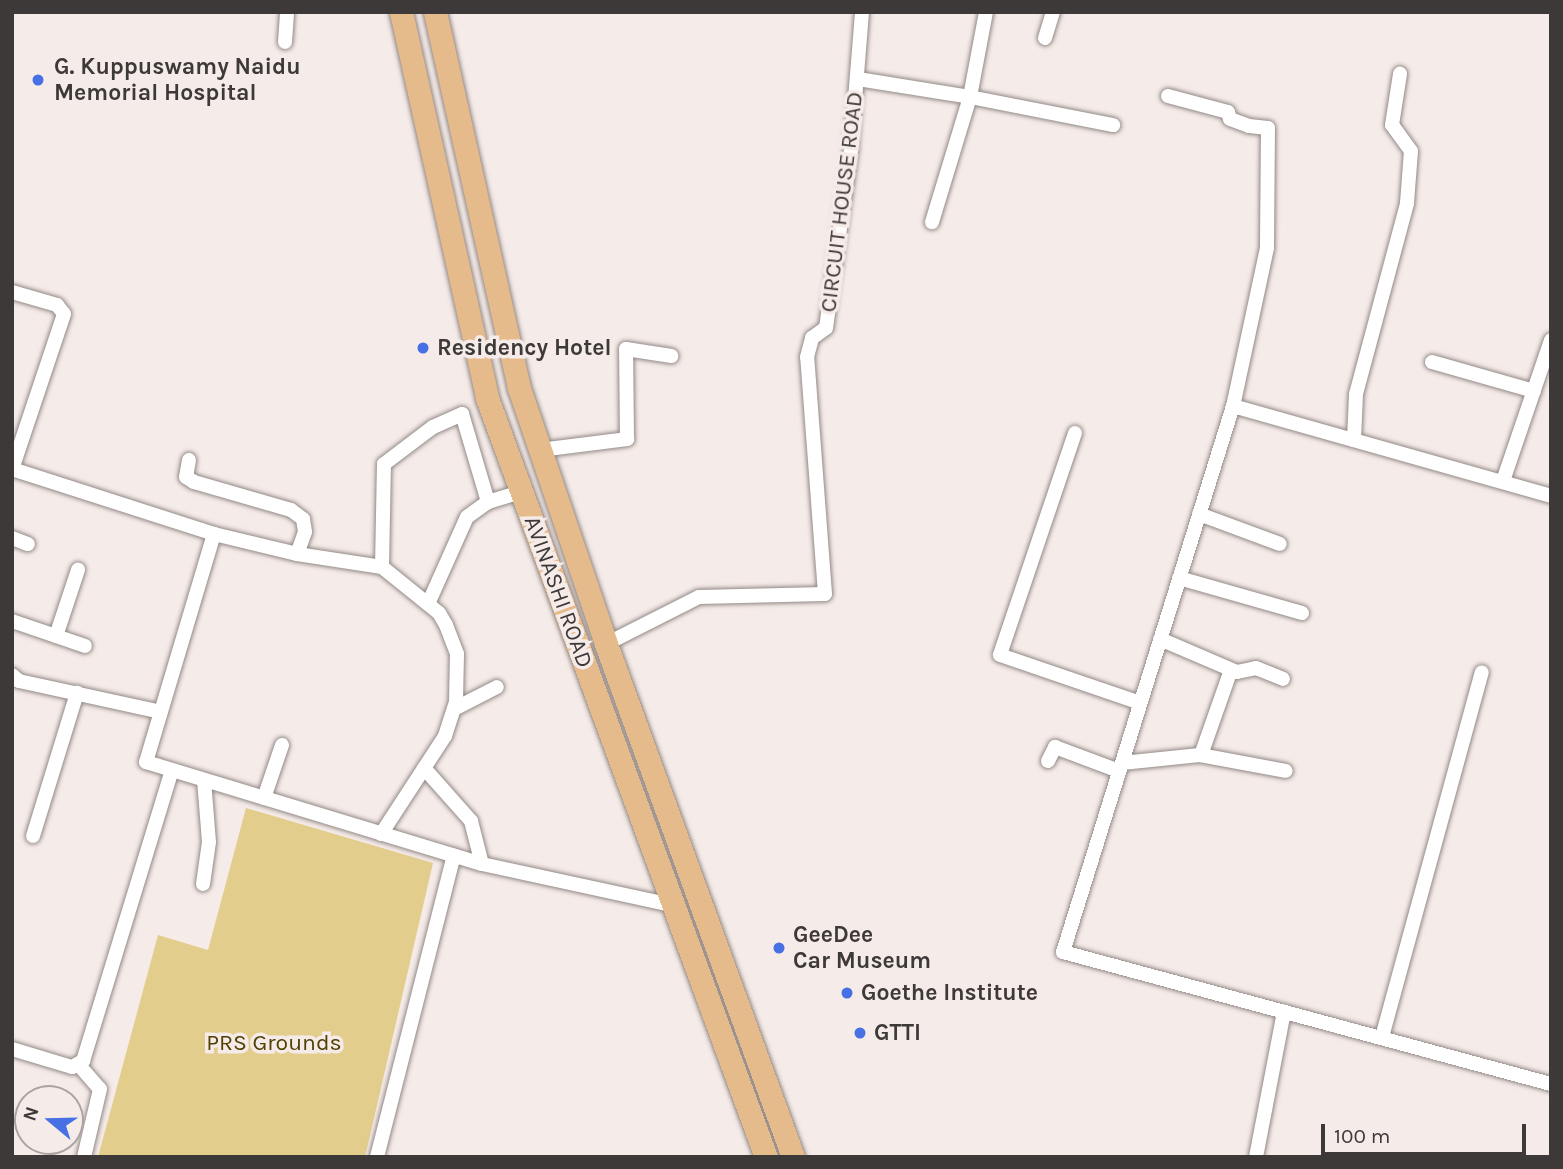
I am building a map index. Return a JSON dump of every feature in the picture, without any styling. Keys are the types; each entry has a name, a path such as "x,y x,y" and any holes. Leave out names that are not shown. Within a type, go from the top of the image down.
{"main road":[{"name":"AVINASHI ROAD","path":"401,12 487,398 676,906 766,1157"},
{"name":"AVINASHI ROAD","path":"435,12 519,388 606,644 793,1157"}],"street":[{"path":"285,42 287,12"},
{"name":"CIRCUIT HOUSE ROAD","path":"606,644 699,597 825,594 807,357 812,338 826,328 858,79 862,12"},
{"path":"933,222 970,97 986,12"},
{"path":"1045,38 1053,12"},
{"path":"1354,440 1356,394 1407,203 1411,151 1392,125 1400,74"},
{"path":"858,79 1114,125"},
{"path":"1168,96 1228,112 1230,119 1248,126 1268,128 1267,248 1233,406 1063,951 1551,1084"},
{"path":"12,292 57,305 64,314 12,469 214,534 298,554 382,567 428,604 446,625 457,654 460,680 454,709 445,736 381,834"},
{"path":"1503,481 1551,340"},
{"path":"540,450 627,439 626,349 671,356"},
{"path":"1432,362 1534,391"},
{"path":"1233,406 1551,496"},
{"path":"382,567 384,464 433,427 462,414 488,502"},
{"path":"1075,433 1000,655 1140,703"},
{"path":"189,460 186,477 194,482 291,510 303,519 305,532 298,554"},
{"path":"428,604 467,517 488,502 521,492"},
{"path":"1199,514 1280,544"},
{"path":"214,534 146,762 482,864 676,906"},
{"path":"12,538 28,544"},
{"path":"56,636 78,570"},
{"path":"1179,578 1302,613"},
{"path":"12,621 85,646"},
{"path":"1160,639 1231,670 1256,668 1283,679"},
{"path":"1201,755 1231,670"},
{"path":"1382,1037 1482,672"},
{"path":"12,675 19,681 161,712"},
{"path":"454,709 497,687"},
{"path":"33,836 76,694"},
{"path":"264,798 282,745"},
{"path":"1048,761 1055,747 1120,767 1201,755 1286,771"},
{"path":"424,768 471,821 482,864"},
{"path":"12,1049 72,1067 83,1061 172,770"},
{"path":"203,884 209,842 204,780"},
{"path":"377,1157 454,856"},
{"path":"1255,1157 1284,1012"},
{"path":"78,1064 100,1088 84,1157"}],"green space":[{"name":"PRS Grounds","path":"246,808 433,863 365,1157 98,1157 158,935 208,950"}],"place":[{"name":"G. Kuppuswamy Naidu Memorial Hospital","path":"38,80"},
{"name":"Residency Hotel","path":"423,348"},
{"name":"GeeDee Car Museum","path":"779,948"},
{"name":"Goethe Institute","path":"847,993"},
{"name":"GTTI","path":"860,1033"}]}
